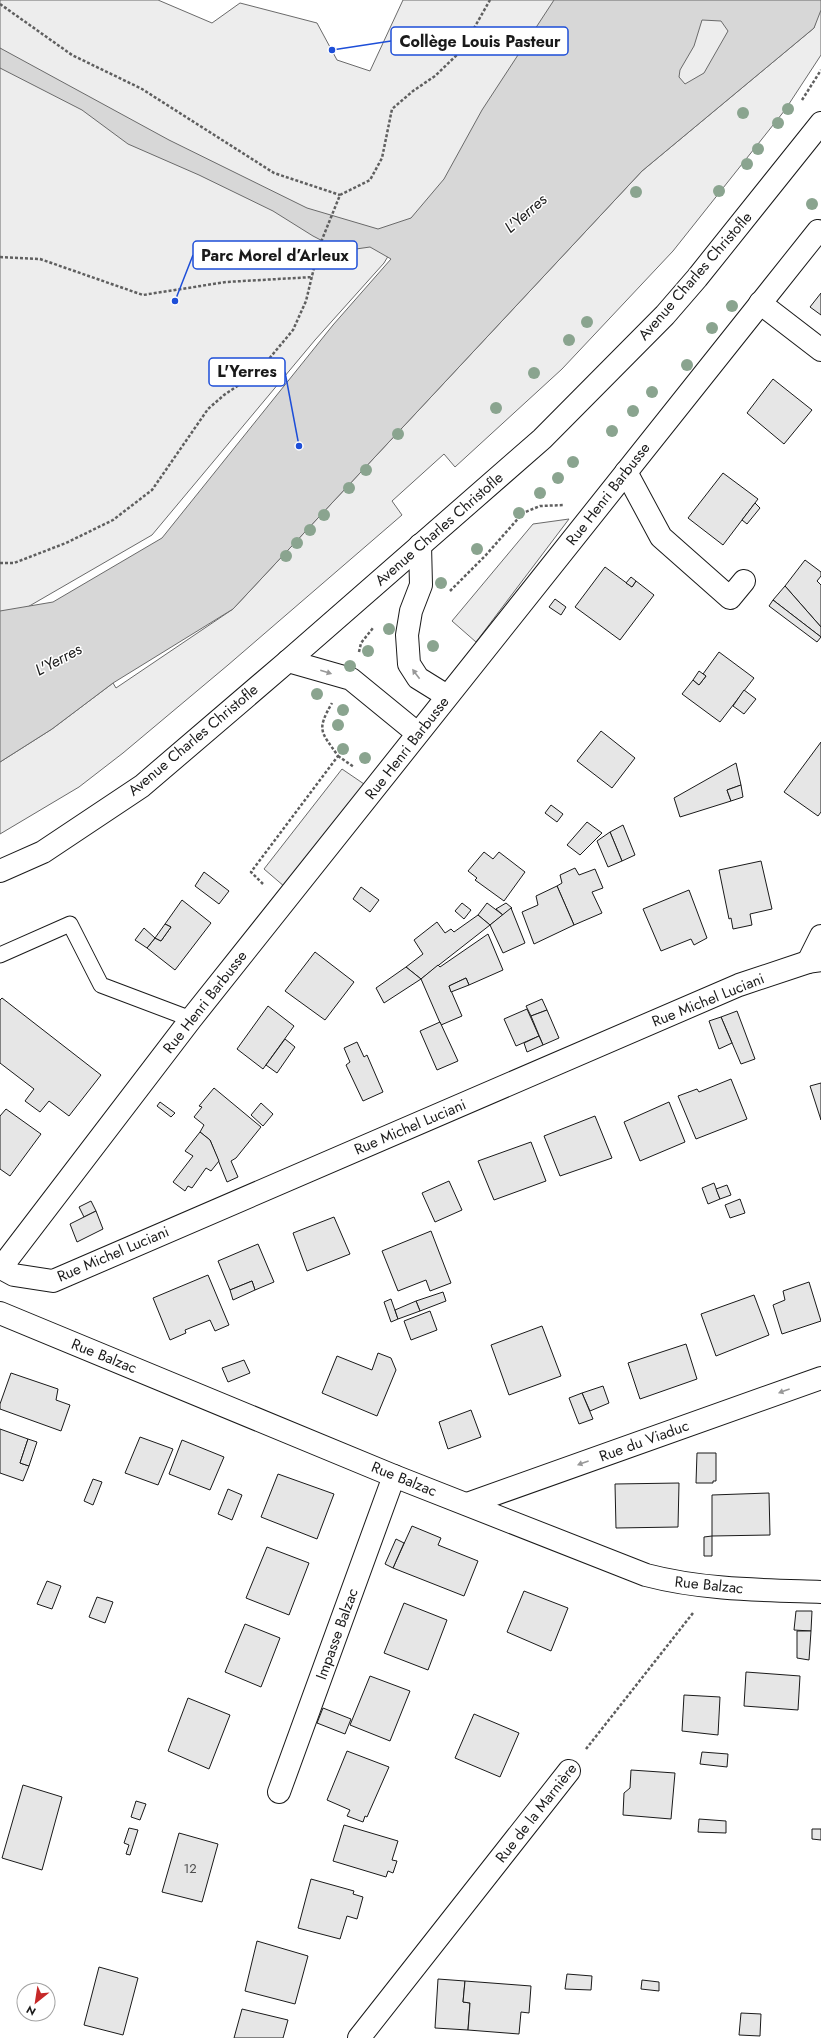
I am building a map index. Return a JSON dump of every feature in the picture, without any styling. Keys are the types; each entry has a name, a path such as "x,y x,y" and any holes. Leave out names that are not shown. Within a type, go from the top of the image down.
{"street":[{"name":"Avenue Charles Christofle","path":"0,871 43,852 142,786 288,661 542,439 665,315 702,272 821,123"},
{"name":"Rue Henri Barbusse","path":"0,1268 191,1019 380,783 417,733 818,231"},
{"path":"760,302 821,350"},
{"path":"626,472 661,537 730,598 744,581"},
{"path":"420,545 421,586 411,611 407,635 409,664 418,678 447,696"},
{"path":"288,661 352,679 417,733"},
{"path":"815,961 821,936"},
{"name":"Rue Michel Luciani","path":"0,1268 14,1275 53,1281 739,985 815,961"},
{"name":"Rue Balzac","path":"0,1313 394,1476 646,1575 677,1583 713,1587 821,1592"},
{"name":"Rue du Viaduc","path":"466,1504 821,1378"},
{"name":"Impasse Balzac","path":"280,1792 394,1476"},
{"name":"Rue de la Marnière","path":"359,2038 569,1770"}],"lane":[{"path":"0,954 70,924 101,985 191,1019"}],"path":[{"path":"0,563 14,563 66,543 113,520 152,490 208,409 224,395 258,372 293,330 306,301 319,247 340,195 370,180 382,158 392,109 413,91 435,76 461,51 490,0"},
{"path":"0,4 72,55 142,89 274,173 340,195"},
{"path":"801,102 821,70"},
{"path":"0,257 40,259 143,295 226,282 313,277"},
{"path":"411,611 430,611 486,555 523,513 540,506 561,504 589,518"},
{"path":"266,886 251,872 338,756 322,732 321,721 333,701 345,690 352,679 361,643 374,626"},
{"name":"Rue de la Marnière","path":"569,1770 713,1587"}],"shaded area":[{"path":"0,0 158,0 212,23 240,3 317,23 337,60 370,71 403,0 589,0 563,85 411,218 384,263 315,340 152,535 0,623"},
{"path":"821,0 821,55 785,110 673,251 562,369 455,467 444,454 392,501 402,515 123,753 79,787 0,834 0,762 52,729 113,683 116,688 233,609 642,171 814,28"},
{"path":"738,12 722,71 682,97 673,55 701,15"},
{"path":"569,519 476,642 452,621 533,524"},
{"path":"342,769 364,784 285,887 264,869"}],"water":[{"path":"554,0 821,0 821,10 814,28 642,171 233,609 113,683 52,729 0,762 0,611 53,602 162,538 333,325 391,259 370,247 342,251 313,236 273,211 199,175 128,144 82,110 0,68 0,48 169,140 307,208 378,229 411,218 444,179 482,110","holes":["702,20 721,21 728,31 704,73 685,84 679,77 680,70 694,46"]}],"building":[{"path":"821,293 821,315 810,307"},
{"path":"773,379 812,410 784,444 747,413"},
{"path":"723,473 758,499 723,545 688,518"},
{"path":"755,503 760,508 747,524 742,520"},
{"path":"805,560 821,572 821,576 817,581 821,585 821,627 785,586"},
{"path":"605,567 632,587 636,581 654,595 620,640 575,607"},
{"path":"631,577 636,581 632,587 626,583"},
{"path":"785,586 821,627 821,637 773,600"},
{"path":"555,599 566,607 561,615 549,607"},
{"path":"773,600 821,637 817,642 769,606"},
{"path":"719,652 754,678 720,722 682,694 693,680 699,685 706,676 703,674"},
{"path":"699,671 706,676 699,685 693,680"},
{"path":"744,690 756,699 744,714 733,706"},
{"path":"601,731 635,758 612,788 577,761"},
{"path":"821,742 821,812 818,816 784,792"},
{"path":"736,763 741,785 727,790 731,801 680,817 674,798"},
{"path":"741,785 743,797 731,801 727,790"},
{"path":"551,805 563,814 557,822 545,813"},
{"path":"587,822 602,833 580,855 567,845"},
{"path":"623,825 635,855 622,861 610,832"},
{"path":"610,832 622,861 608,867 597,841"},
{"path":"484,852 493,859 499,852 525,872 504,901 475,880 477,878 468,871"},
{"path":"761,861 772,909 750,914 752,925 733,929 731,918 729,919 719,870"},
{"path":"575,868 579,875 595,869 603,888 592,892 602,913 574,925 557,886 562,883 560,875"},
{"path":"204,872 229,891 219,904 195,886"},
{"path":"557,886 574,925 534,944 522,912 538,905 536,896"},
{"path":"361,887 379,900 370,912 353,899"},
{"path":"689,890 707,938 694,945 691,939 661,951 643,909"},
{"path":"182,900 211,923 175,970 147,948 155,938 161,941 171,927 165,924"},
{"path":"462,903 471,910 464,919 455,911"},
{"path":"487,903 503,915 490,925 478,915"},
{"path":"506,903 512,908 503,915 496,909"},
{"path":"511,908 525,943 503,953 490,925"},
{"path":"478,915 490,925 421,979 406,967 423,954 414,940 437,922 445,933 451,929 454,932"},
{"path":"165,924 171,927 161,941 155,938"},
{"path":"144,928 155,938 147,948 135,940"},
{"path":"488,934 503,970 469,985 466,978 449,986 462,1016 441,1025 421,979 438,965 440,967"},
{"path":"315,952 354,982 325,1020 285,991"},
{"path":"406,967 421,979 384,1003 376,988"},
{"path":"466,978 469,985 451,992 449,986"},
{"path":"2,998 101,1075 69,1116 49,1101 40,1112 25,1101 34,1089 0,1063 0,1000"},
{"path":"542,999 547,1010 531,1016 526,1006"},
{"path":"268,1006 294,1026 263,1069 237,1049"},
{"path":"527,1009 539,1036 516,1046 504,1019"},
{"path":"547,1010 559,1038 543,1045 531,1016"},
{"path":"737,1011 755,1059 741,1064 721,1017"},
{"path":"721,1017 732,1043 719,1049 709,1021"},
{"path":"440,1022 458,1061 437,1070 420,1031"},
{"path":"539,1036 543,1045 527,1052 524,1043"},
{"path":"285,1039 295,1047 277,1073 266,1065"},
{"path":"357,1042 364,1057 367,1055 383,1092 363,1101 346,1065 350,1062 344,1048"},
{"path":"731,1079 747,1119 696,1139 678,1096 697,1089 699,1092"},
{"path":"821,1083 821,1120 810,1086"},
{"path":"214,1088 261,1127 236,1158 231,1161 238,1177 227,1182 210,1140 200,1132 204,1125 194,1117 202,1107 199,1106"},
{"path":"160,1102 175,1113 171,1117 157,1106"},
{"path":"669,1102 685,1142 640,1161 624,1122"},
{"path":"261,1103 273,1114 263,1126 251,1115"},
{"path":"6,1109 41,1134 10,1176 0,1169 0,1116"},
{"path":"595,1116 612,1158 560,1176 544,1136"},
{"path":"200,1132 210,1140 219,1161 211,1171 206,1168 192,1188 188,1186 185,1191 173,1182 193,1156 185,1151"},
{"path":"531,1142 546,1181 494,1200 478,1161"},
{"path":"449,1181 462,1210 435,1222 422,1193"},
{"path":"714,1183 720,1199 708,1204 702,1188"},
{"path":"727,1185 731,1195 720,1199 716,1189"},
{"path":"740,1199 745,1213 730,1218 725,1205"},
{"path":"91,1201 96,1211 84,1217 79,1207"},
{"path":"96,1211 103,1229 77,1242 70,1224"},
{"path":"334,1217 350,1254 307,1271 293,1233"},
{"path":"431,1231 451,1283 430,1291 426,1280 398,1291 382,1251"},
{"path":"258,1244 274,1282 255,1290 252,1281 230,1290 218,1261"},
{"path":"208,1275 229,1325 215,1331 210,1320 185,1330 186,1333 170,1340 153,1298"},
{"path":"252,1281 255,1290 233,1300 230,1290"},
{"path":"809,1282 821,1321 782,1334 773,1305 785,1300 783,1291"},
{"path":"443,1292 446,1301 420,1311 416,1301"},
{"path":"754,1295 769,1335 716,1356 701,1314"},
{"path":"391,1299 398,1319 391,1322 384,1302"},
{"path":"416,1301 420,1311 398,1319 395,1310"},
{"path":"430,1311 437,1330 411,1340 404,1321"},
{"path":"542,1326 561,1376 509,1395 491,1345"},
{"path":"686,1344 697,1379 640,1399 628,1363"},
{"path":"378,1353 391,1358 396,1370 377,1416 322,1393 337,1356 372,1370"},
{"path":"244,1360 250,1373 228,1382 222,1368"},
{"path":"11,1373 58,1389 56,1400 70,1405 61,1431 0,1409 0,1404"},
{"path":"603,1386 609,1403 590,1411 582,1393"},
{"path":"582,1393 593,1419 579,1424 569,1398"},
{"path":"471,1410 481,1437 448,1449 439,1422"},
{"path":"0,1429 28,1439 20,1463 29,1466 23,1481 0,1473"},
{"path":"140,1437 173,1449 158,1485 125,1473"},
{"path":"28,1439 37,1442 29,1466 20,1463"},
{"path":"182,1440 224,1457 210,1490 169,1474"},
{"path":"697,1453 716,1453 716,1481 713,1481 713,1483 696,1483"},
{"path":"278,1474 334,1494 317,1539 261,1517"},
{"path":"93,1479 102,1482 93,1505 84,1501"},
{"path":"679,1483 678,1527 616,1528 615,1484"},
{"path":"228,1489 242,1495 232,1520 218,1514"},
{"path":"769,1493 770,1535 712,1536 712,1495"},
{"path":"412,1526 441,1538 438,1545 478,1561 464,1596 393,1568"},
{"path":"712,1536 712,1556 704,1556 704,1537"},
{"path":"396,1539 404,1543 393,1568 385,1564"},
{"path":"267,1547 309,1563 289,1615 246,1598"},
{"path":"47,1581 61,1586 52,1609 37,1604"},
{"path":"524,1591 568,1608 551,1651 507,1632"},
{"path":"97,1597 113,1602 105,1623 89,1617"},
{"path":"404,1603 447,1620 428,1670 384,1653"},
{"path":"796,1611 812,1611 811,1631 794,1630"},
{"path":"245,1624 280,1638 261,1687 225,1672"},
{"path":"797,1631 811,1631 809,1660 797,1658"},
{"path":"746,1672 800,1676 798,1710 744,1706"},
{"path":"370,1676 410,1691 390,1741 350,1725"},
{"path":"684,1695 720,1697 718,1735 682,1731"},
{"path":"188,1698 230,1715 209,1769 168,1751"},
{"path":"323,1708 351,1719 345,1734 317,1723"},
{"path":"474,1714 519,1733 500,1777 455,1758"},
{"path":"347,1751 389,1767 367,1817 365,1816 363,1822 347,1816 350,1810 327,1800"},
{"path":"702,1752 728,1754 727,1767 700,1764"},
{"path":"631,1770 675,1773 671,1819 623,1815 624,1793 630,1788"},
{"path":"23,1785 62,1797 42,1870 2,1858"},
{"path":"136,1801 146,1804 140,1820 131,1817"},
{"path":"699,1819 726,1821 726,1833 698,1832"},
{"path":"344,1825 398,1841 392,1860 397,1861 393,1873 388,1871 386,1877 333,1861"},
{"path":"129,1828 138,1830 130,1855 126,1854 129,1845 124,1843"},
{"path":"812,1829 821,1829 821,1840 812,1839"},
{"path":"179,1833 218,1844 202,1902 162,1892"},
{"path":"311,1879 354,1891 353,1894 363,1897 357,1919 347,1916 340,1939 298,1928"},
{"path":"257,1941 308,1956 295,2004 245,1991"},
{"path":"99,1967 138,1978 123,2035 84,2025"},
{"path":"567,1974 592,1976 591,1990 565,1989"},
{"path":"438,1979 465,1981 463,2002 470,2003 468,2030 435,2028"},
{"path":"642,1980 659,1982 659,1991 641,1989"},
{"path":"465,1981 531,1986 529,2013 521,2012 519,2034 468,2030 470,2003 463,2002"},
{"path":"242,2009 288,2020 283,2038 234,2038"},
{"path":"741,2013 761,2014 760,2036 739,2035"}],"place":[{"name":"Collège Louis Pasteur","path":"332,50"},
{"name":"Parc Morel d’Arleux","path":"175,301"},
{"name":"L'Yerres","path":"299,446"}]}
